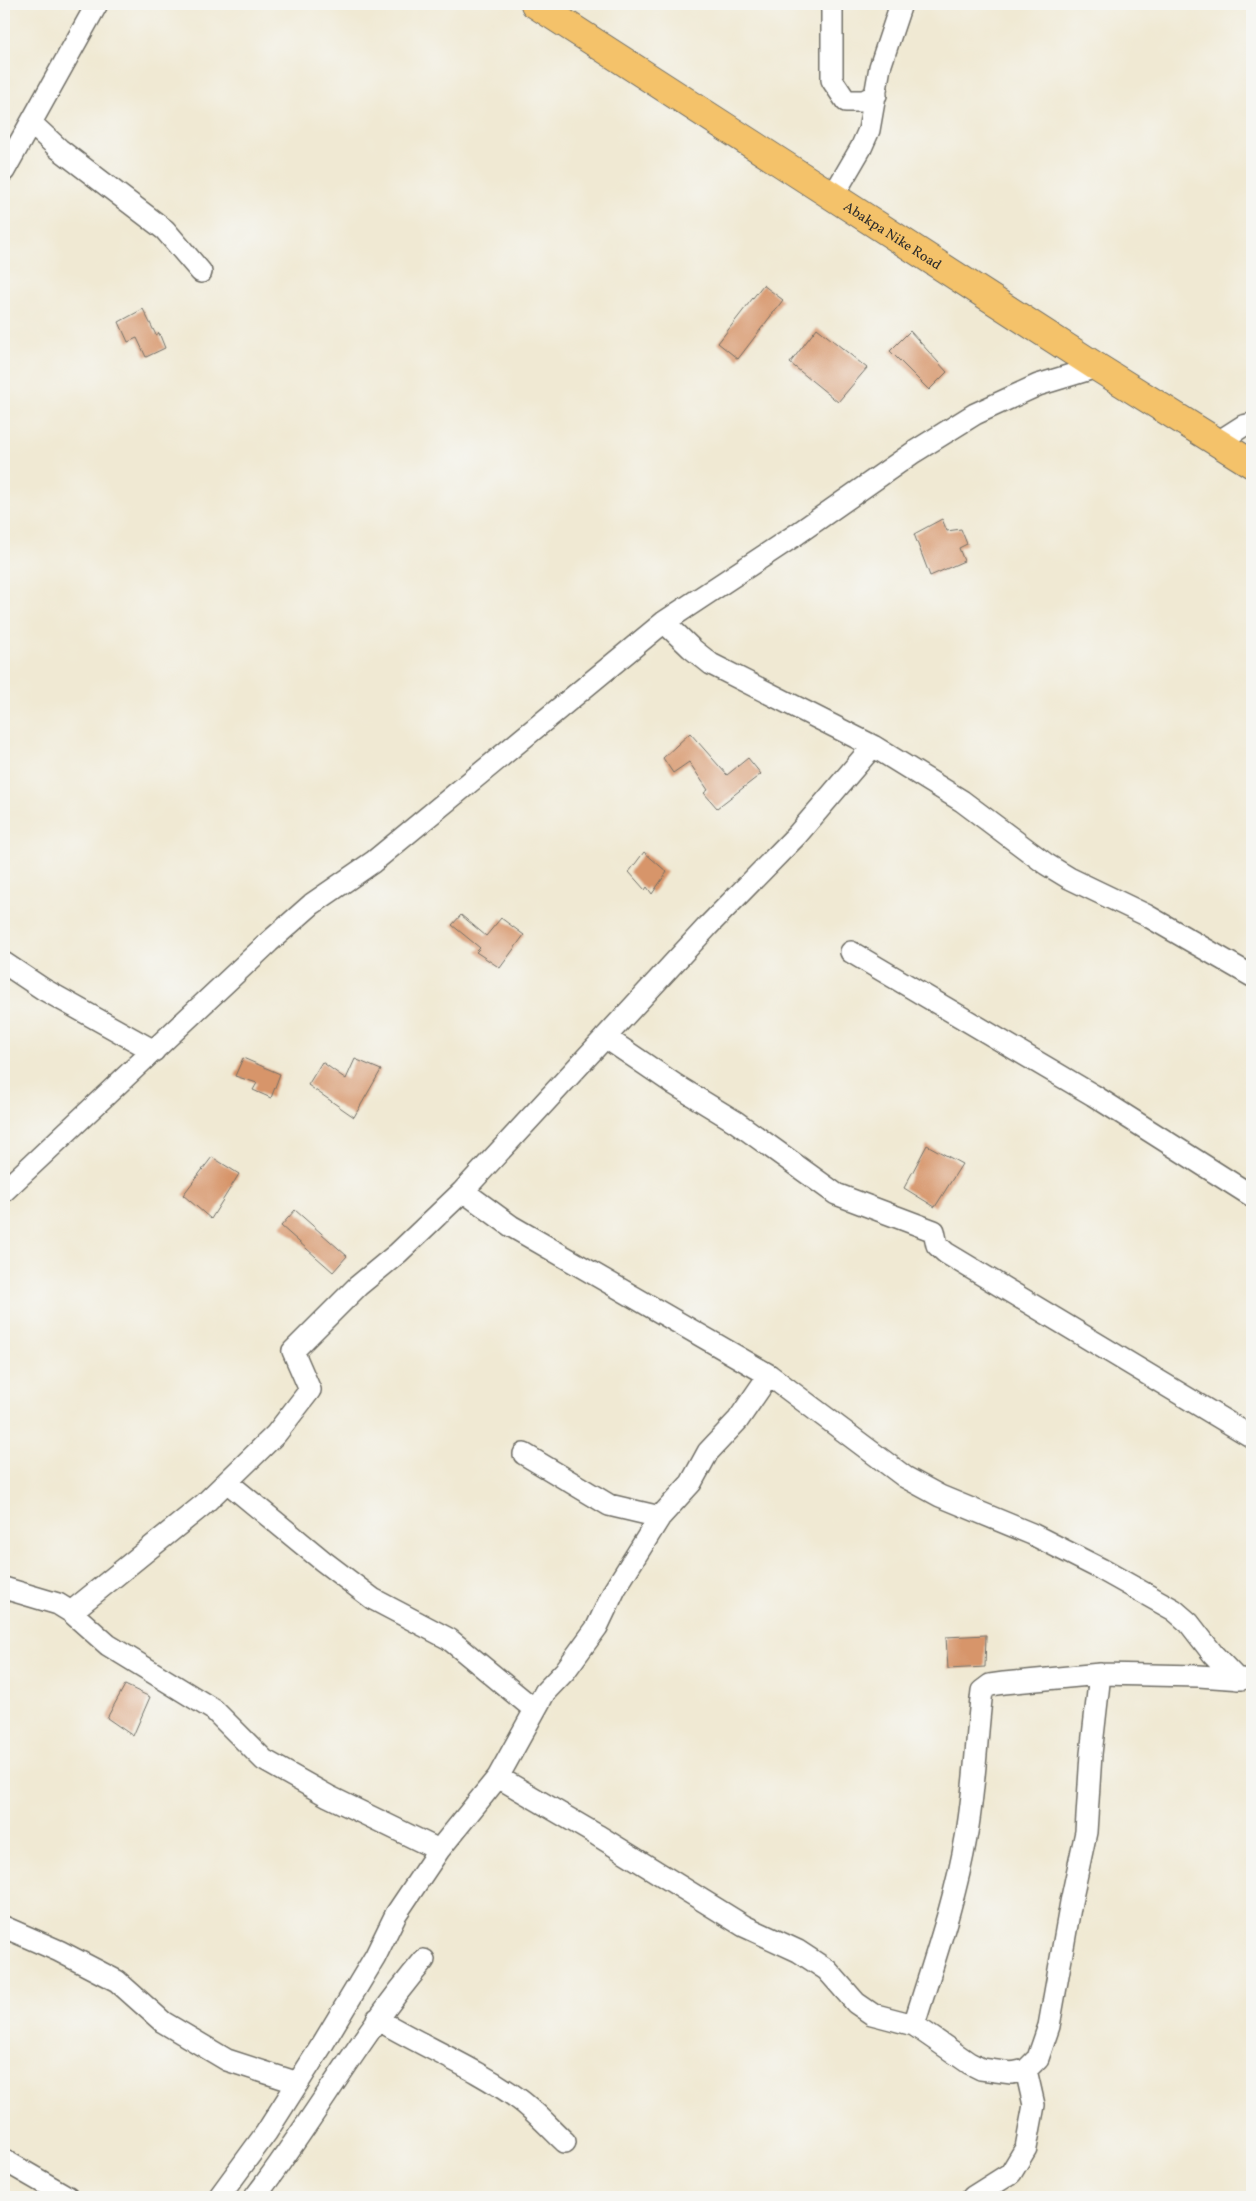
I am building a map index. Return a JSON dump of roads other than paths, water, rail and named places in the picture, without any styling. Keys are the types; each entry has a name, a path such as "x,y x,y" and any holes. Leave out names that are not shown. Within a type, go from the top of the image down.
{"main road":[{"name":"Abakpa Nike Road","path":"535,4 1097,367 1252,464"}],"street":[{"path":"4,171 97,4"},
{"path":"832,4 832,80 846,101 864,101 876,95"},
{"path":"833,196 861,148 869,130 880,67 901,4"},
{"path":"31,123 59,149 166,230 201,272"},
{"path":"4,1192 312,904 373,862 664,622 797,534 914,452 975,414 1038,385 1097,367"},
{"path":"1218,442 1242,426 1252,424"},
{"path":"664,622 690,648 711,664 873,746 962,801 1046,864 1069,878 1146,915 1252,976"},
{"path":"71,1612 203,1505 276,1434 310,1390 293,1351 358,1286 398,1253 463,1191 707,927 797,835 873,746"},
{"path":"851,952 1092,1095 1252,1196"},
{"path":"4,963 43,989 154,1052"},
{"path":"605,1037 674,1084 736,1122 836,1194 934,1231 937,1245 946,1253 1252,1436"},
{"path":"463,1191 511,1226 769,1375 905,1477 940,1496 1032,1534 1148,1594 1174,1610 1189,1623 1213,1654 1245,1680"},
{"path":"219,2197 266,2133 298,2082 375,1957 396,1914 439,1850 498,1777 551,1684 565,1671 597,1626 615,1589 660,1517 691,1483 708,1452 738,1420 769,1375"},
{"path":"524,1454 609,1505 660,1517"},
{"path":"227,1482 323,1561 373,1599 449,1640 535,1710"},
{"path":"4,1588 58,1604 71,1612 108,1645 214,1710 264,1760 328,1796 439,1850"},
{"path":"914,2025 951,1903 966,1839 975,1772 982,1691 990,1685 1100,1674 1198,1676 1245,1680"},
{"path":"498,1777 597,1835 744,1926 805,1956 827,1970 856,2003 872,2014 914,2025 969,2063 981,2069 1012,2072 1026,2070 1038,2058 1049,2026 1071,1902 1086,1832 1091,1754 1100,1674"},
{"path":"4,1927 60,1951 117,1982 163,2022 227,2060 298,2082"},
{"path":"255,2197 315,2115 378,2019 424,1960"},
{"path":"378,2019 414,2041 482,2076 521,2101 565,2142"},
{"path":"973,2197 1011,2174 1026,2148 1034,2105 1026,2070"},
{"path":"4,2160 68,2197"}]}
